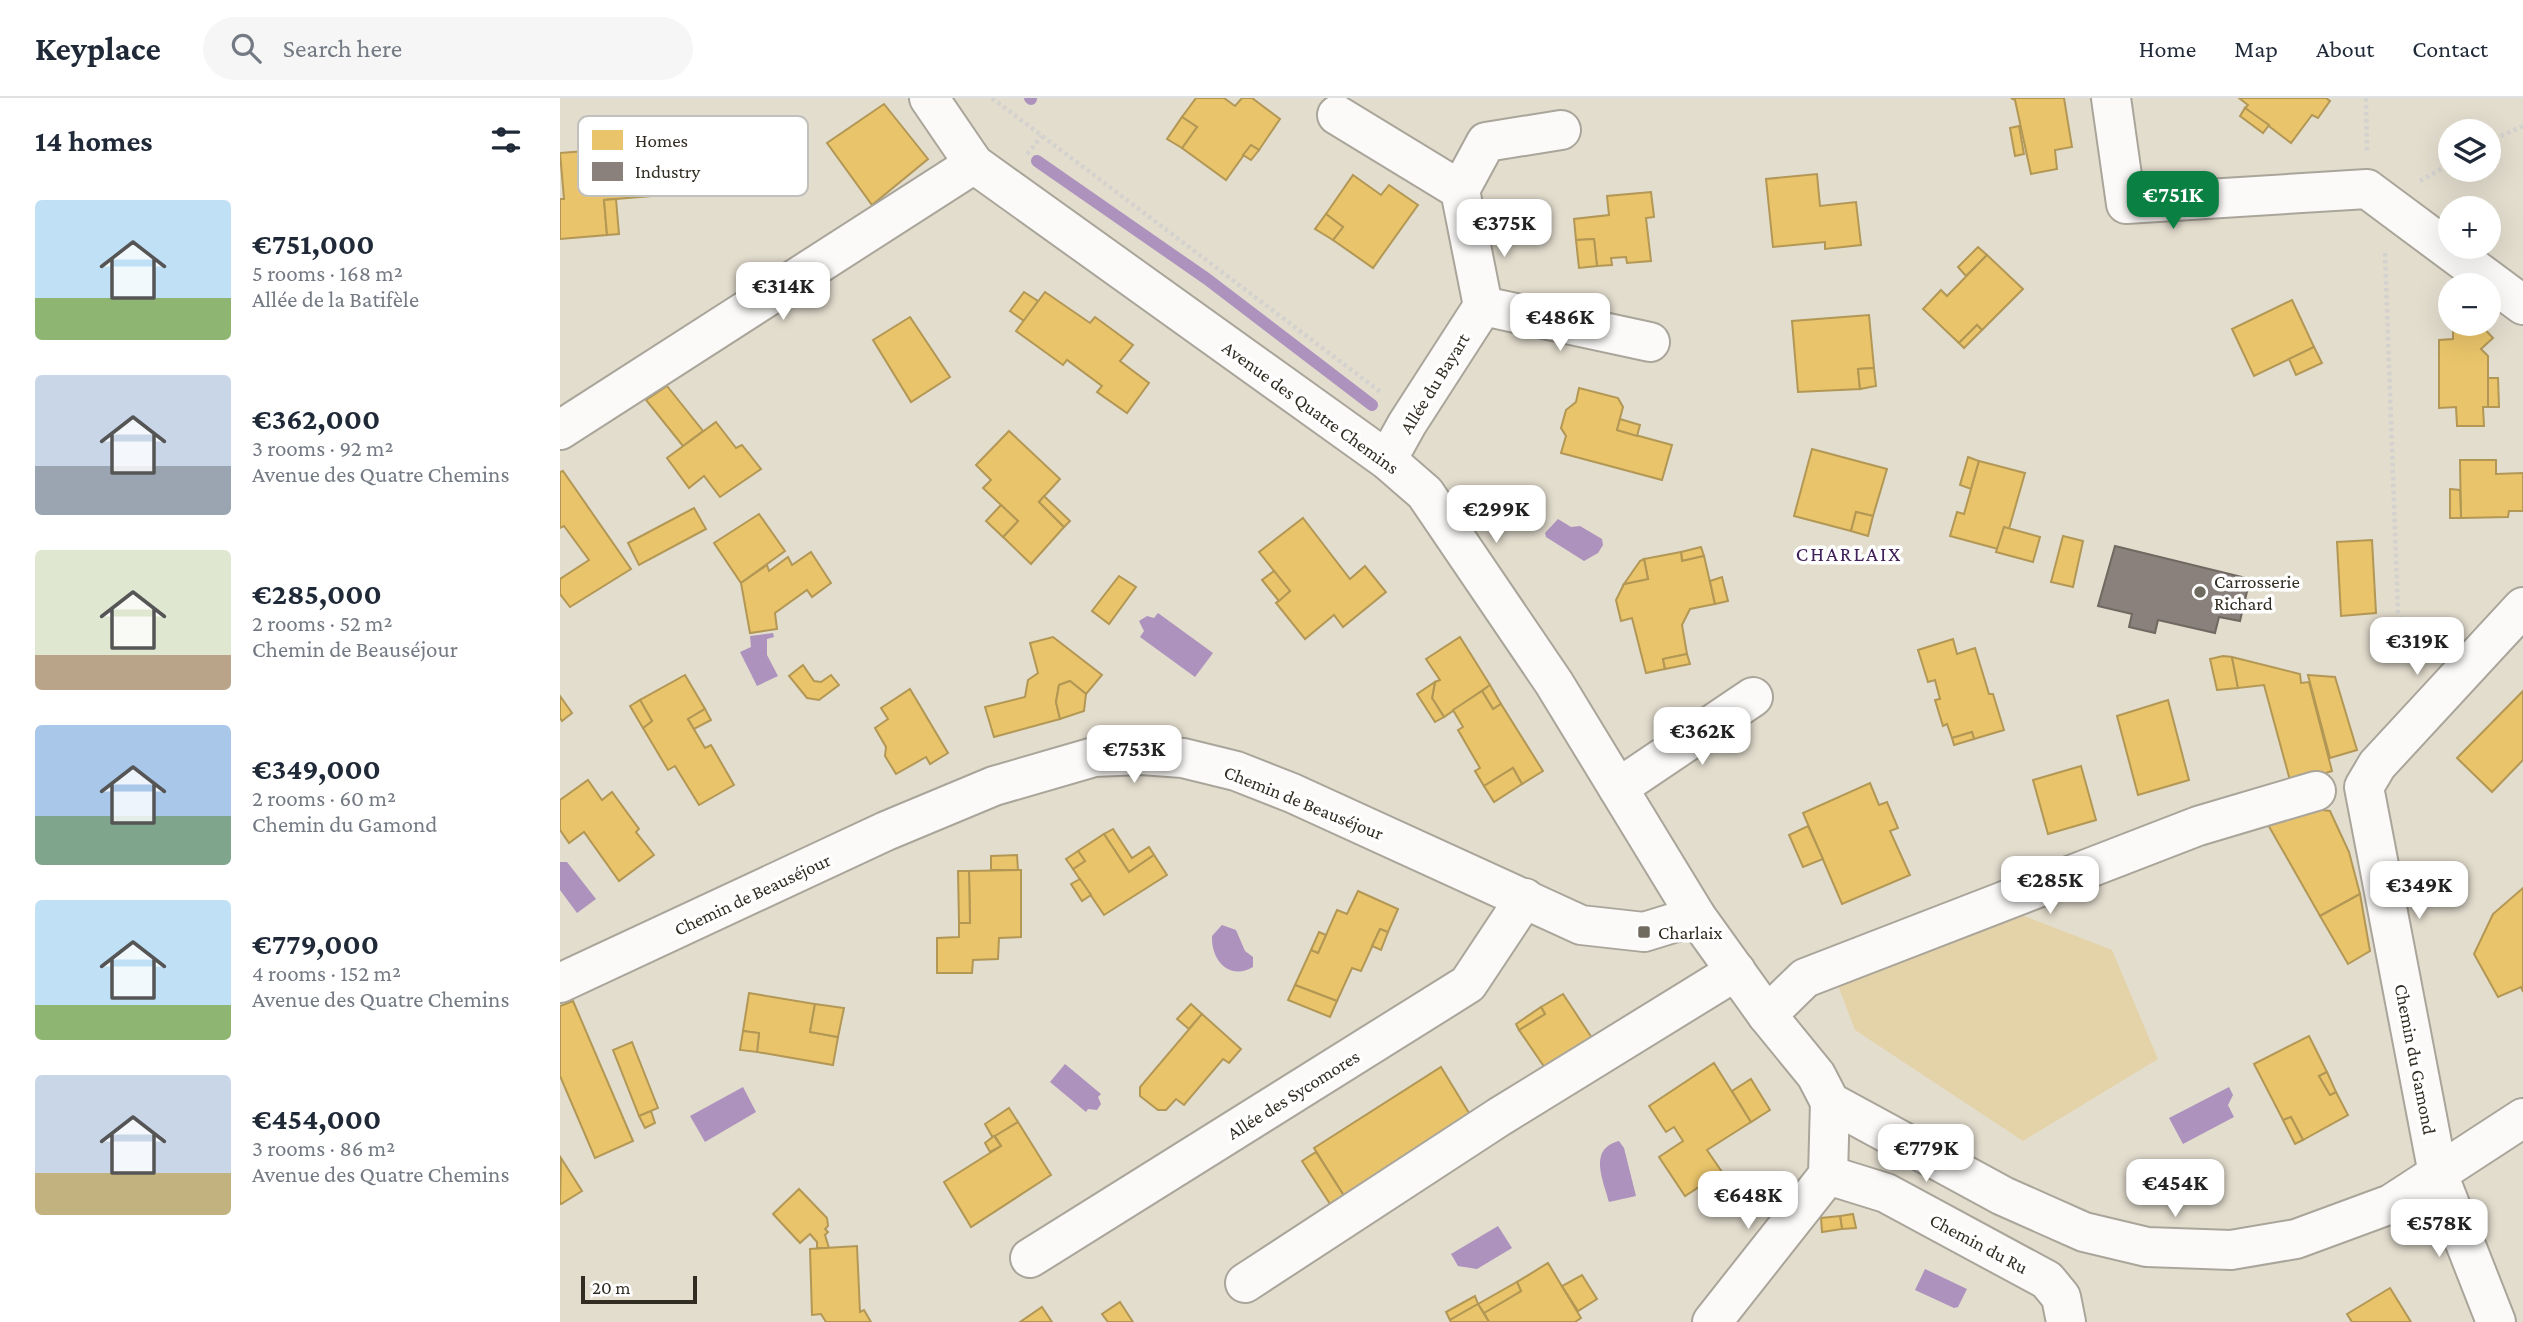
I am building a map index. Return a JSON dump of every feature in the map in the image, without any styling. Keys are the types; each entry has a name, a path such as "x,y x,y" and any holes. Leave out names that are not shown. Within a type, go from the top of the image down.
{"street":[{"name":"Avenue des Quatre Chemins","path":"929,98 974,164 1387,460 1425,493 1554,683 1696,916 1767,1015 1816,1075 1830,1102"},
{"path":"2111,98 2126,204 2375,195 2523,305"},
{"path":"1337,115 1460,190"},
{"path":"1561,130 1486,142 1460,190 1483,306 1650,342"},
{"path":"560,430 974,164"},
{"name":"Allée du Bayart","path":"1387,460 1483,306"},
{"path":"2439,697 2523,607"},
{"path":"1618,788 1753,697"},
{"name":"Chemin du Gamond","path":"2439,697 2377,765 2364,787 2438,1174 2496,1322"},
{"name":"Chemin de Beauséjour","path":"560,983 886,831 994,786 1094,757 1141,755 1183,758 1236,771 1292,793 1581,925 1644,932 1696,916"},
{"path":"1767,1015 1805,978 2197,826 2316,791"},
{"name":"Allée des Sycomores","path":"1030,1258 1468,984 1525,898"},
{"path":"1245,1283 1499,1117 1736,971"},
{"path":"1712,1322 1828,1175 1830,1102 2003,1196 2084,1232 2147,1247 2231,1250 2296,1239 2391,1204 2523,1118"},
{"path":"1886,1194 1913,1146"},
{"name":"Chemin du Ru","path":"1828,1175 1886,1194 2047,1280 2061,1297 2066,1322"}],"path":[{"path":"992,98 1386,396 1407,424"},
{"path":"2366,98 2375,195 2398,614 2439,697"},
{"path":"2501,136 2523,126"}],"shaded area":[{"path":"1558,519 1571,527 1580,526 1602,539 1603,545 1598,553 1584,561 1546,537 1545,533"},
{"path":"1158,613 1213,653 1195,677 1140,637 1144,631 1139,621 1147,616 1154,618"},
{"path":"773,633 774,637 767,639 767,655 778,676 757,686 740,652 751,647 750,636"},
{"path":"560,862 567,862 596,899 577,913 560,890"},
{"path":"2024,916 2112,950 2158,1059 2023,1141 1855,1030 1836,980"},
{"path":"1222,925 1236,930 1245,951 1253,957 1253,967 1244,971 1229,970 1218,960 1212,945 1212,936"},
{"path":"1065,1064 1101,1094 1098,1097 1101,1104 1097,1110 1088,1109 1086,1112 1050,1082"},
{"path":"743,1087 756,1112 705,1142 690,1116"},
{"path":"2229,1087 2233,1095 2228,1105 2234,1117 2183,1144 2169,1118"},
{"path":"1619,1141 1624,1148 1636,1196 1609,1202 1601,1175 1601,1158 1609,1145"},
{"path":"1498,1226 1512,1248 1477,1269 1458,1266 1451,1254"},
{"path":"1925,1269 1967,1289 1958,1307 1954,1308 1915,1290"}],"building: Homes":[{"path":"1196,98 1224,98 1235,106 1242,98 1252,98 1280,119 1259,150 1251,145 1226,180 1182,148 1197,127 1182,117"},
{"path":"2011,98 2064,98 2072,147 2055,150 2057,169 2031,174 2015,100"},
{"path":"2239,98 2326,98 2330,101 2318,118 2312,115 2291,143 2245,108 2248,105"},
{"path":"884,104 928,159 872,205 827,143"},
{"path":"2245,108 2269,125 2263,133 2240,116"},
{"path":"1182,117 1197,127 1182,148 1167,139"},
{"path":"2019,126 2024,154 2015,156 2010,128"},
{"path":"1251,145 1259,150 1251,160 1243,155"},
{"path":"578,152 578,196 651,196 604,200 607,235 560,239 560,199 564,199 560,153"},
{"path":"1817,174 1820,206 1856,202 1861,245 1825,249 1825,242 1773,247 1766,179"},
{"path":"1353,175 1381,195 1389,185 1418,205 1373,268 1333,240 1343,227 1326,214"},
{"path":"1651,192 1654,217 1646,218 1651,261 1627,263 1626,257 1611,258 1612,265 1597,266 1594,239 1576,240 1574,219 1609,215 1607,196"},
{"path":"616,199 619,234 607,235 604,200"},
{"path":"1326,214 1343,227 1333,240 1315,229"},
{"path":"1594,239 1597,266 1579,268 1576,240"},
{"path":"1978,247 1987,255 1966,276 1958,267"},
{"path":"1987,255 2023,289 1982,330 1977,325 1959,343 1923,309 1941,290 1947,296"},
{"path":"1024,292 1038,301 1024,321 1010,311"},
{"path":"1045,292 1090,323 1095,317 1133,345 1120,361 1149,383 1127,413 1097,392 1102,386 1067,360 1063,365 1016,331"},
{"path":"2292,300 2314,347 2254,376 2232,329"},
{"path":"1869,315 1874,368 1858,369 1860,389 1798,392 1792,321"},
{"path":"910,317 950,377 911,402 873,340"},
{"path":"1977,325 1982,330 1964,348 1959,343"},
{"path":"2453,336 2493,338 2481,349 2488,356 2488,407 2483,407 2484,426 2457,426 2456,407 2439,408 2439,340 2453,339"},
{"path":"2314,347 2322,363 2296,375 2289,359"},
{"path":"1874,368 1876,386 1860,389 1858,369"},
{"path":"2488,378 2498,378 2499,407 2488,407"},
{"path":"667,386 703,431 683,446 646,400"},
{"path":"1579,388 1618,398 1623,407 1617,430 1672,445 1662,480 1561,453 1566,436 1561,428 1566,410 1576,402"},
{"path":"1620,419 1640,425 1637,436 1617,430"},
{"path":"716,422 736,448 742,445 761,469 720,497 704,476 689,488 667,458"},
{"path":"1009,431 1060,479 1039,502 1064,527 1031,564 1003,537 1018,521 983,488 991,480 976,465"},
{"path":"1812,449 1887,469 1873,516 1856,512 1851,531 1794,516"},
{"path":"1968,457 1979,461 1971,489 1960,485"},
{"path":"2460,460 2496,460 2496,474 2523,473 2523,511 2509,511 2508,517 2461,518"},
{"path":"1979,461 2025,473 2009,529 2004,527 1998,549 1950,536 1957,512 1964,514"},
{"path":"563,471 631,569 570,607 560,594 560,579 589,560 564,526 560,528 560,472"},
{"path":"2450,489 2460,490 2461,518 2450,518"},
{"path":"1044,496 1070,521 1064,527 1039,502"},
{"path":"1001,505 1018,521 1003,537 986,521"},
{"path":"694,508 706,529 639,565 628,543"},
{"path":"1856,512 1873,516 1868,536 1851,531"},
{"path":"759,514 785,551 741,583 714,543"},
{"path":"1303,518 1350,579 1365,566 1386,592 1343,627 1334,615 1305,639 1276,603 1290,591 1259,552"},
{"path":"2004,527 2040,537 2033,562 1996,552"},
{"path":"2063,536 2083,541 2073,587 2051,582"},
{"path":"2372,540 2376,613 2341,616 2337,542"},
{"path":"1701,547 1704,556 1682,561 1681,552"},
{"path":"811,552 831,583 812,597 807,590 775,613 777,629 750,633 741,583 767,565 769,571 788,557 792,565"},
{"path":"1681,552 1682,561 1704,556 1715,604 1690,609 1682,625 1687,654 1663,659 1665,669 1646,673 1632,618 1621,621 1616,600 1624,584 1648,579 1644,559"},
{"path":"1644,559 1648,579 1624,584 1640,561"},
{"path":"1274,571 1290,591 1279,601 1262,580"},
{"path":"1119,576 1136,587 1109,624 1092,611"},
{"path":"1722,577 1728,601 1715,604 1710,581"},
{"path":"1053,637 1102,675 1086,694 1070,681 1059,685 1056,702 1060,719 994,737 985,707 1025,697 1028,680 1038,673 1030,643"},
{"path":"1460,637 1490,685 1444,717 1432,698 1435,682 1440,680 1426,659"},
{"path":"1953,639 1957,654 1975,648 1989,694 1993,694 2004,730 1974,739 1972,732 1952,738 1947,724 1943,726 1935,700 1940,699 1935,680 1928,682 1918,650"},
{"path":"1687,654 1690,664 1665,669 1663,659"},
{"path":"2232,657 2238,688 2217,690 2210,659"},
{"path":"2232,657 2300,674 2301,683 2309,682 2332,771 2291,784 2264,685 2238,688"},
{"path":"803,665 814,681 821,682 831,675 839,685 819,700 807,698 789,676"},
{"path":"685,675 705,709 688,719 705,748 711,745 734,785 699,805 675,766 668,770 643,728 652,721 640,700"},
{"path":"2308,675 2335,677 2357,750 2330,758"},
{"path":"1070,681 1086,694 1084,711 1060,719 1056,702 1059,685"},
{"path":"1435,682 1432,698 1444,717 1435,722 1417,694"},
{"path":"1490,685 1501,704 1493,709 1482,691"},
{"path":"910,689 948,753 930,764 926,757 896,774 885,756 886,747 875,728 888,719 881,708"},
{"path":"1482,691 1493,709 1501,704 1543,771 1522,784 1513,768 1484,786 1475,771 1480,768 1458,730 1463,727 1453,710"},
{"path":"2523,691 2523,760 2492,792 2457,758"},
{"path":"560,696 572,713 562,721 560,718"},
{"path":"640,700 652,721 643,728 630,706"},
{"path":"2168,700 2189,780 2138,795 2117,716"},
{"path":"705,709 711,720 694,729 688,719"},
{"path":"1972,732 1974,739 1954,745 1952,738"},
{"path":"2081,766 2096,820 2048,834 2033,780"},
{"path":"1513,768 1522,784 1494,802 1484,786"},
{"path":"588,780 602,800 612,792 639,829 636,832 654,855 619,881 584,832 569,843 560,830 560,800"},
{"path":"1870,783 1879,805 1887,802 1898,828 1890,831 1910,875 1842,904 1803,813"},
{"path":"2307,808 2330,811 2349,852 2360,894 2320,916 2267,823"},
{"path":"1808,826 1823,859 1803,867 1789,835"},
{"path":"1113,829 1132,858 1149,847 1154,855 1129,872 1104,834"},
{"path":"1104,834 1129,872 1154,855 1167,875 1104,915 1073,869 1085,861 1078,851"},
{"path":"1078,851 1085,861 1073,869 1066,859"},
{"path":"1017,855 1018,870 991,870 991,856"},
{"path":"1021,870 1021,937 999,938 998,959 973,960 972,973 937,973 937,938 959,937 959,923 970,923 969,871"},
{"path":"958,871 969,871 970,923 959,923"},
{"path":"1080,879 1091,895 1082,901 1071,884"},
{"path":"2523,888 2523,992 2521,987 2498,997 2474,954 2493,914"},
{"path":"1358,891 1398,909 1388,932 1380,929 1361,971 1352,968 1337,1001 1295,985 1311,950 1318,953 1337,910 1347,914"},
{"path":"2360,894 2370,951 2348,964 2320,916"},
{"path":"1380,929 1388,932 1381,950 1372,946"},
{"path":"1319,932 1326,935 1318,953 1311,950"},
{"path":"1295,985 1337,1001 1330,1017 1288,1000"},
{"path":"749,993 815,1004 810,1032 838,1037 833,1065 757,1052 759,1033 743,1031"},
{"path":"1563,994 1594,1041 1547,1071 1519,1030 1545,1014 1541,1007"},
{"path":"573,1001 633,1141 595,1158 560,1076 560,1006"},
{"path":"815,1004 844,1008 838,1037 810,1032"},
{"path":"1191,1004 1202,1014 1189,1029 1177,1019"},
{"path":"1541,1007 1545,1014 1519,1030 1516,1024"},
{"path":"1202,1014 1241,1049 1229,1063 1223,1059 1184,1105 1176,1099 1166,1110 1158,1110 1140,1096 1140,1087"},
{"path":"743,1031 759,1033 757,1052 740,1050"},
{"path":"2309,1036 2327,1072 2319,1076 2330,1095 2336,1092 2348,1115 2303,1140 2291,1117 2283,1120 2254,1064"},
{"path":"632,1042 658,1108 639,1116 613,1050"},
{"path":"1714,1063 1751,1122 1707,1150 1722,1172 1685,1196 1659,1157 1683,1141 1674,1127 1666,1132 1649,1106"},
{"path":"1441,1067 1472,1118 1346,1199 1314,1148"},
{"path":"2327,1072 2336,1092 2330,1095 2319,1076"},
{"path":"1751,1079 1770,1110 1751,1122 1732,1091"},
{"path":"1009,1108 1018,1122 993,1138 985,1124"},
{"path":"651,1111 655,1123 645,1128 639,1116"},
{"path":"2291,1117 2303,1140 2295,1144 2283,1120"},
{"path":"1018,1122 1051,1175 971,1227 944,1182 1001,1146 995,1136"},
{"path":"994,1136 1001,1146 990,1152 985,1143"},
{"path":"1316,1152 1346,1199 1332,1207 1302,1161"},
{"path":"561,1158 582,1191 561,1204 560,1202"},
{"path":"799,1189 827,1218 828,1226 825,1229 828,1232 825,1235 829,1248 817,1248 817,1242 810,1234 800,1243 773,1214"},
{"path":"1853,1214 1856,1228 1842,1229 1840,1216"},
{"path":"1840,1216 1842,1229 1822,1232 1821,1218"},
{"path":"857,1246 860,1312 864,1310 871,1322 826,1322 821,1314 812,1315 810,1249"},
{"path":"1548,1263 1581,1318 1575,1322 1489,1322 1484,1313 1521,1291 1517,1282"},
{"path":"1582,1275 1597,1299 1578,1311 1562,1286"},
{"path":"1517,1282 1521,1291 1484,1313 1478,1304"},
{"path":"2390,1288 2411,1322 2352,1322 2347,1314"},
{"path":"1475,1296 1478,1304 1450,1320 1446,1312"},
{"path":"1120,1302 1133,1322 1108,1322 1102,1314"},
{"path":"1478,1304 1489,1322 1451,1322 1450,1320"},
{"path":"1042,1307 1052,1322 1020,1322"}],"building: Industry":[{"path":"2115,546 2250,579 2240,621 2219,617 2215,633 2158,620 2155,633 2129,627 2132,614 2098,606"}],"waterway":[{"path":"1037,161 1207,279 1372,405"}],"place":[{"name":"Carrosserie Richard","path":"2200,592"},
{"name":"Charlaix","path":"1644,932"}],"district":[{"name":"CHARLAIX","path":"1849,554"}]}
